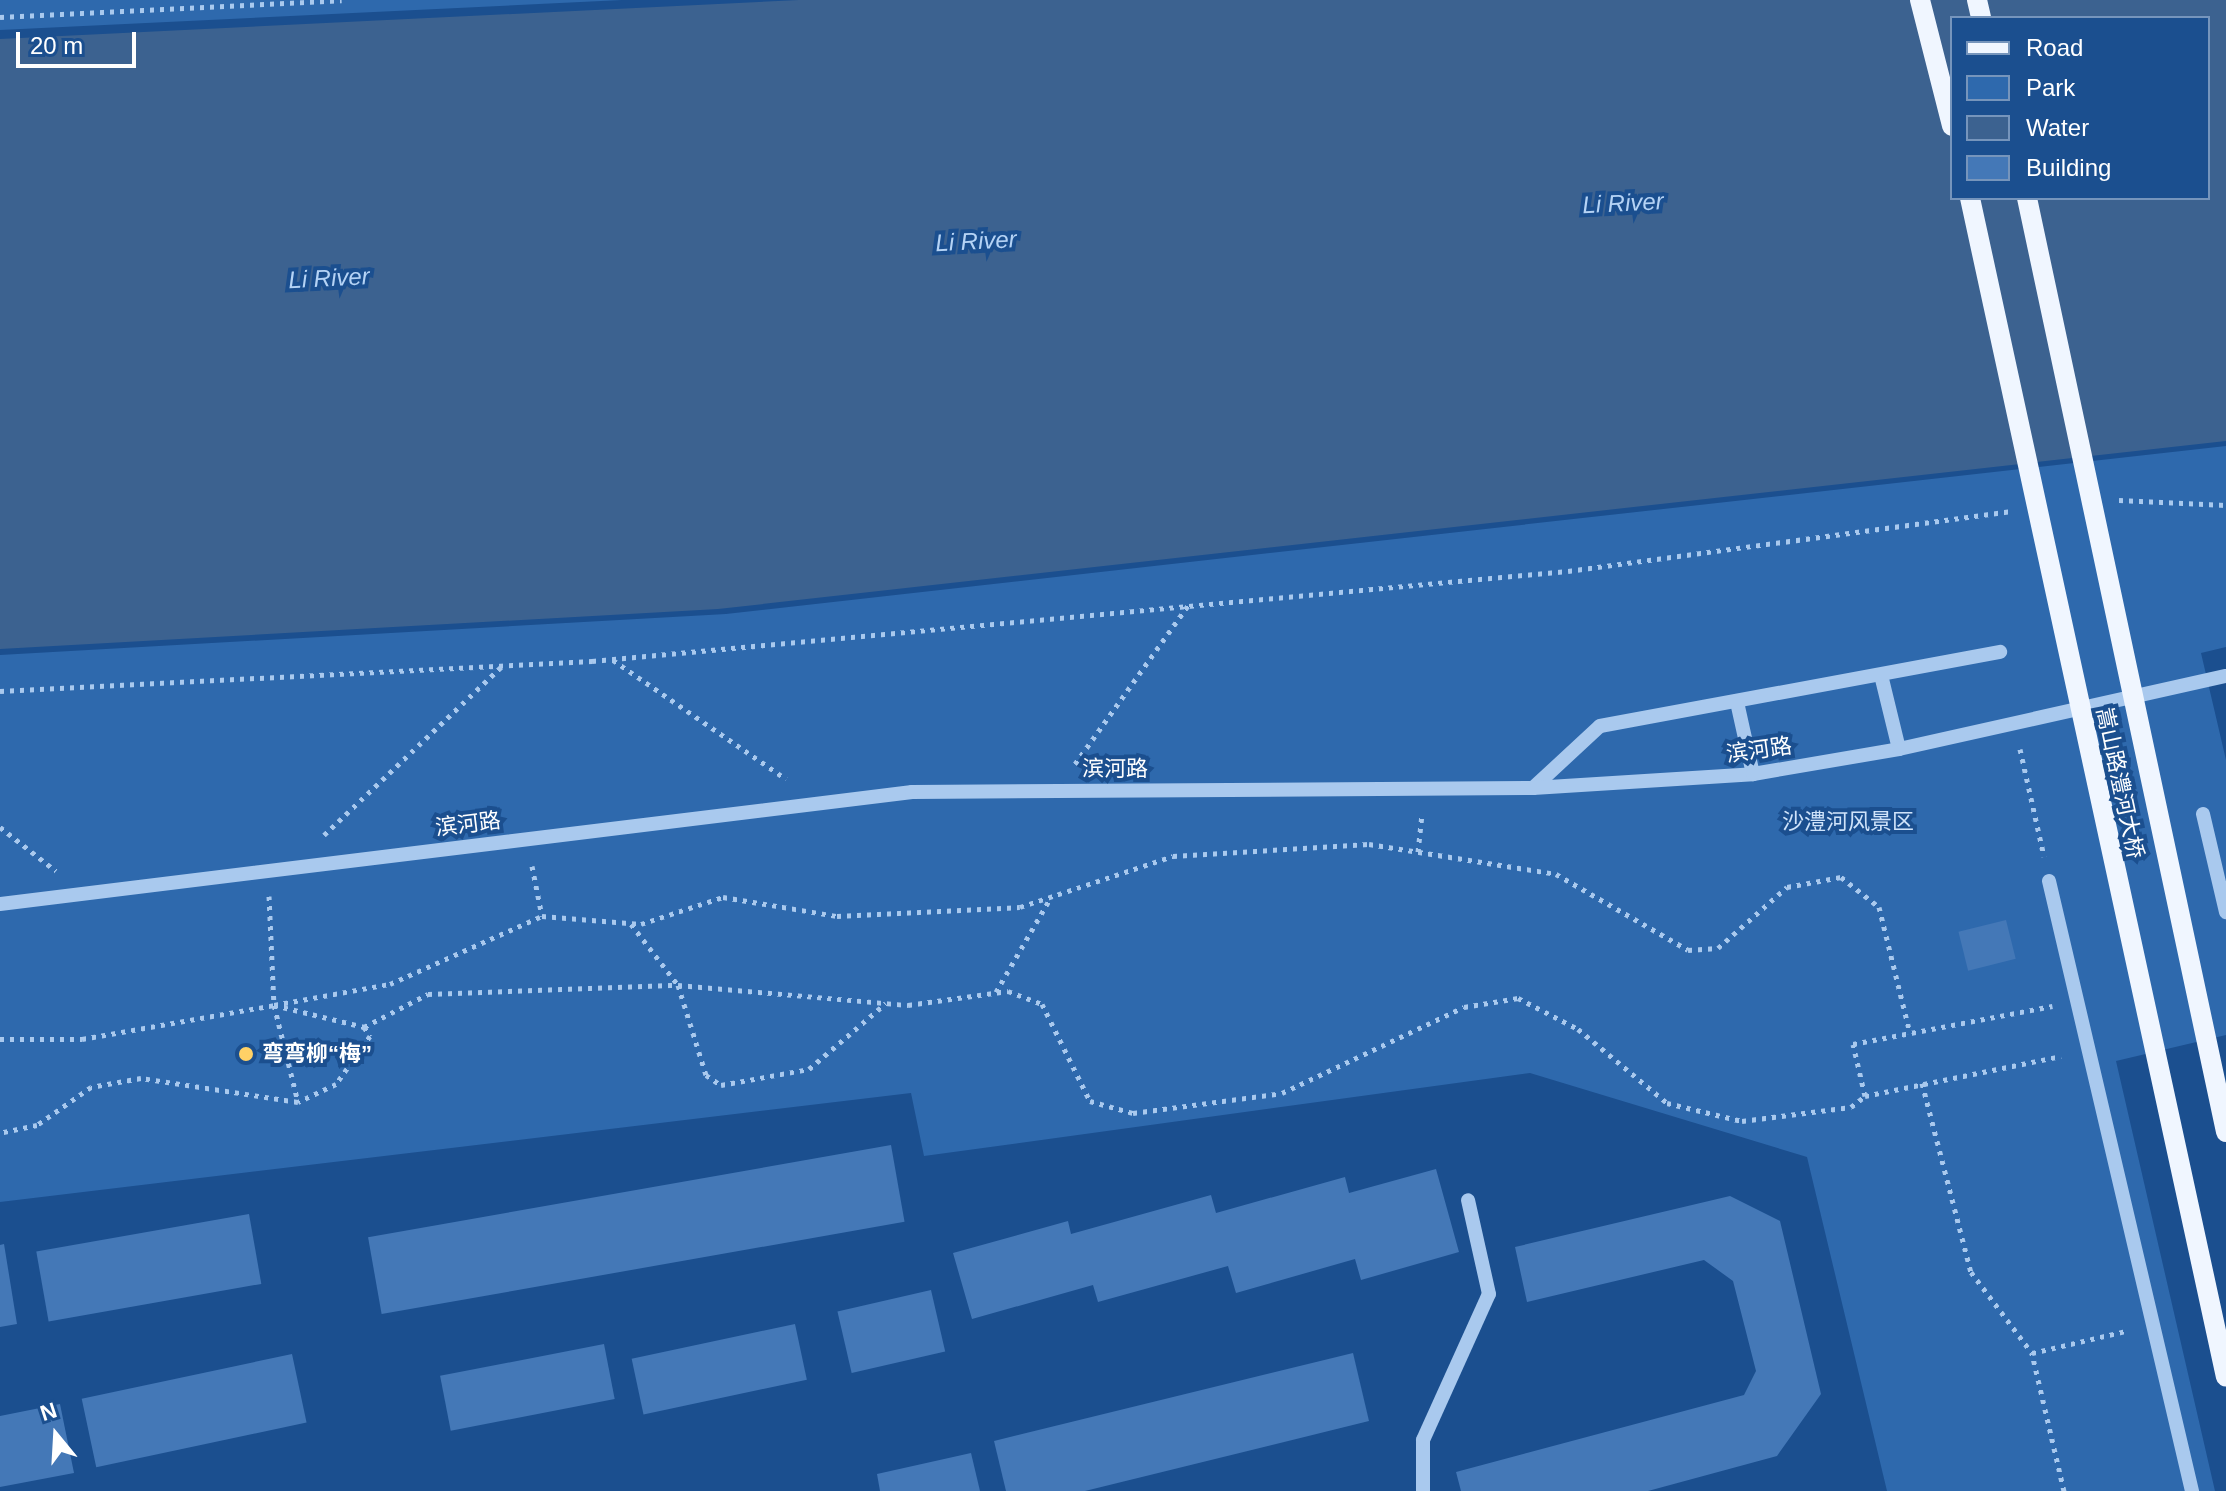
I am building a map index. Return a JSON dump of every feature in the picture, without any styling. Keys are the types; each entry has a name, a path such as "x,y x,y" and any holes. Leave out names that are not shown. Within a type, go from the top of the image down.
{"main road":[{"path":"1920,0 1950,118"},
{"name":"嵩山路澧河大桥","path":"1970,200 2226,1377"},
{"name":"嵩山路澧河大桥","path":"2027,200 2226,1132"}],"street":[{"path":"1533,788 1600,726 2000,652"},
{"path":"1881,675 1899,749"},
{"name":"滨河路","path":"0,904 89,896 290,868 912,792 1533,788 1753,774 1899,749 2222,679"},
{"path":"1737,702 1753,774"},
{"path":"2203,814 2226,912"},
{"path":"2049,881 2192,1491"},
{"path":"1423,1491 1423,1440 1489,1294 1468,1200"}],"path":[{"path":"0,17 342,0"},
{"path":"2110,501 2226,505"},
{"path":"0,691 612,659 1190,602 1568,571 2022,510"},
{"path":"1056,791 1190,602"},
{"path":"612,659 823,804"},
{"path":"290,868 503,665"},
{"path":"2014,723 2049,881"},
{"path":"1418,852 1425,790"},
{"path":"0,827 89,896"},
{"path":"527,839 542,916"},
{"path":"0,1039 82,1039 390,984 542,916 630,923 723,897 837,916 1020,907 1173,856 1369,844 1556,874 1688,950 1718,948 1787,887 1841,877 1879,907 1910,1033"},
{"path":"268,871 274,1005 298,1102"},
{"path":"996,992 1052,896"},
{"path":"630,923 678,985 706,1075 721,1085 809,1069 886,1003"},
{"path":"274,1005 364,1027 428,994 678,985 886,1003 996,992 1042,1004 1090,1101 1133,1113 1282,1093 1464,1007 1518,998 1578,1029 1667,1103 1742,1121 1851,1107 1865,1096 2088,1051"},
{"path":"1865,1096 1853,1044 2077,1002"},
{"path":"0,1133 37,1125 91,1087 141,1078 298,1102 336,1084 370,1036 364,1027"},
{"path":"1922,1083 1971,1272 2032,1353 2064,1491"},
{"path":"2032,1353 2153,1324"}],"green space":[{"path":"0,0 622,0 0,30"},
{"name":"沙澧河风景区","path":"2226,446 2226,647 2201,653 2226,760 2226,1035 2116,1061 2215,1491 1887,1491 1807,1157 1530,1073 924,1156 911,1093 0,1202 0,655 726,614"}],"water":[{"name":"Li River","path":"799,0 2226,0 2226,441 718,609 0,649 0,39"}],"building":[{"path":"2006,920 2016,959 1968,971 1958,932"},
{"path":"891,1145 905,1222 382,1314 368,1237"},
{"path":"1436,1169 1459,1252 1361,1280 1355,1259 1236,1293 1228,1266 1098,1302 1093,1285 972,1319 953,1253 1068,1221 1071,1234 1211,1195 1216,1213 1345,1177 1349,1193"},
{"path":"1730,1196 1780,1221 1821,1394 1777,1456 1648,1491 1461,1491 1456,1472 1744,1395 1756,1371 1733,1281 1704,1260 1527,1302 1515,1247"},
{"path":"249,1214 261,1284 49,1321 36,1252"},
{"path":"4,1244 17,1324 0,1327 0,1245"},
{"path":"931,1290 945,1351 852,1373 837,1312"},
{"path":"795,1324 807,1380 644,1414 632,1359"},
{"path":"604,1344 615,1399 451,1431 440,1376"},
{"path":"1353,1353 1369,1421 1085,1491 1006,1491 994,1441"},
{"path":"292,1354 307,1422 96,1467 82,1399"},
{"path":"60,1404 74,1473 0,1487 0,1416"},
{"path":"971,1453 980,1491 880,1491 877,1474"}],"place":[{"name":"弯弯柳“梅”","path":"246,1054"}]}
